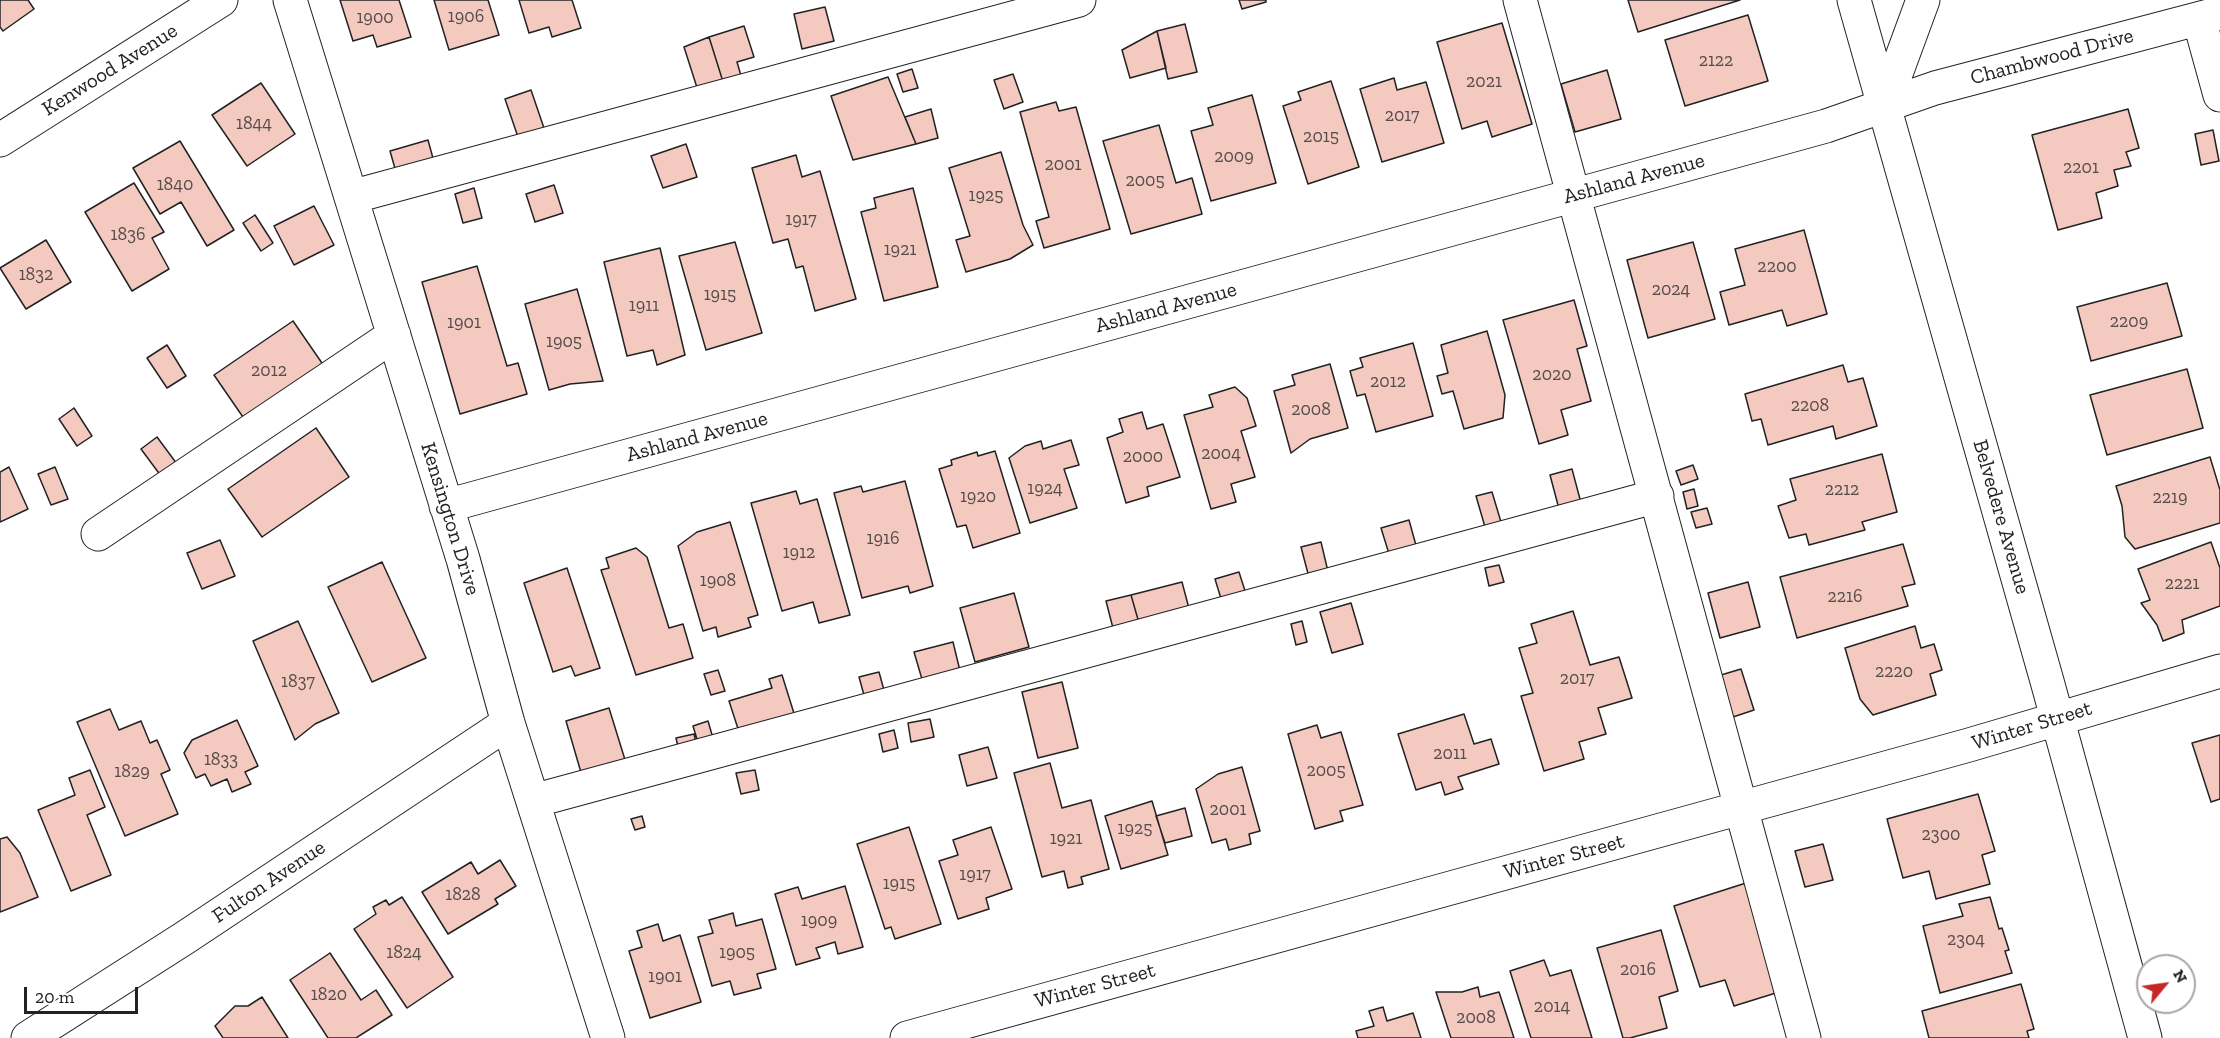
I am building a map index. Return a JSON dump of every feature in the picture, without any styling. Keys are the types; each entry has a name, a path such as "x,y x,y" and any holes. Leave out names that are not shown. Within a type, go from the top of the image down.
{"street":[{"name":"Kenwood Avenue","path":"0,140 221,0"},
{"name":"Kensington Drive","path":"290,0 463,559 508,723 608,1038"},
{"path":"351,197 1079,0"},
{"path":"1520,0 1804,1038"},
{"name":"Belvedere Avenue","path":"1854,0 2145,1038"},
{"path":"1884,106 1923,0"},
{"path":"2209,16 2220,95"},
{"name":"Chambwood Drive","path":"1884,106 1935,88 2209,16"},
{"name":"Ashland Avenue","path":"446,506 1826,126 1884,106"},
{"path":"98,534 394,335"},
{"path":"533,801 1657,496"},
{"name":"Winter Street","path":"907,1038 1969,745 2220,671"},
{"name":"Fulton Avenue","path":"27,1038 186,938 508,723"}],"building":[{"path":"0,0 28,0 34,9 3,31 0,27"},
{"path":"340,0 399,0 411,37 377,47 373,35 353,41"},
{"path":"434,0 488,0 499,35 449,50"},
{"path":"519,0 572,0 581,28 552,37 549,27 529,33"},
{"path":"1239,0 1266,0 1266,2 1242,9"},
{"path":"1628,0 1740,0 1638,32"},
{"path":"825,7 834,41 802,49 794,14"},
{"path":"1748,15 1768,81 1685,106 1665,40"},
{"path":"1502,23 1532,124 1492,137 1487,121 1462,129 1437,42"},
{"path":"1185,24 1197,72 1168,79 1157,31"},
{"path":"744,26 754,57 737,62 742,79 724,85 709,37"},
{"path":"1157,31 1166,68 1130,78 1122,50"},
{"path":"709,37 724,85 700,97 684,47"},
{"path":"912,69 918,88 903,92 897,74"},
{"path":"1607,70 1621,119 1575,132 1561,84"},
{"path":"1013,74 1023,102 1004,109 994,80"},
{"path":"888,77 916,144 853,160 831,96"},
{"path":"1394,78 1397,90 1426,82 1444,143 1382,162 1360,89"},
{"path":"1331,81 1359,167 1308,184 1283,106 1301,100 1298,92"},
{"path":"261,83 295,134 247,166 212,115"},
{"path":"531,90 545,131 519,140 505,99"},
{"path":"1252,95 1276,183 1211,201 1191,131 1213,125 1208,108"},
{"path":"1056,102 1059,111 1076,107 1110,229 1044,248 1036,221 1049,217 1020,112"},
{"path":"931,109 938,138 916,144 905,117"},
{"path":"2128,109 2139,148 2126,152 2131,166 2114,170 2118,186 2096,193 2102,218 2058,230 2032,135"},
{"path":"1159,125 1176,183 1192,178 1202,214 1131,234 1103,141"},
{"path":"2213,130 2219,161 2201,165 2195,134"},
{"path":"428,140 434,162 396,172 390,151"},
{"path":"180,141 234,230 207,246 181,202 160,214 133,168"},
{"path":"686,144 697,177 663,188 651,156"},
{"path":"1001,152 1023,225 1033,245 1010,259 966,272 956,240 970,236 949,168"},
{"path":"796,155 802,177 820,171 856,299 815,311 803,266 796,268 788,239 773,243 752,168"},
{"path":"134,183 164,232 152,238 169,269 132,291 85,212"},
{"path":"554,185 563,213 535,222 526,194"},
{"path":"474,188 482,218 463,223 455,194"},
{"path":"913,188 938,287 884,301 861,212 876,208 874,198"},
{"path":"314,206 334,245 294,265 274,226"},
{"path":"255,215 273,243 261,251 243,223"},
{"path":"1804,230 1827,314 1787,326 1782,310 1729,325 1720,292 1745,285 1735,249"},
{"path":"46,240 71,282 26,309 0,268"},
{"path":"735,242 762,333 706,350 679,256"},
{"path":"1693,242 1715,319 1648,338 1627,260"},
{"path":"660,248 685,355 657,365 653,350 627,356 604,262"},
{"path":"477,266 507,366 518,363 527,394 460,414 422,282"},
{"path":"2167,283 2182,336 2091,361 2077,307"},
{"path":"577,289 603,381 570,384 549,390 525,304"},
{"path":"1574,300 1587,346 1577,349 1591,401 1561,410 1568,435 1539,444 1503,320"},
{"path":"293,321 324,366 245,420 214,375"},
{"path":"1487,331 1505,395 1503,418 1464,429 1453,391 1442,394 1437,376 1448,373 1441,345"},
{"path":"1413,343 1433,416 1376,432 1365,394 1357,396 1350,371 1363,367 1360,358"},
{"path":"167,345 186,376 167,388 147,358"},
{"path":"1330,364 1348,428 1310,439 1291,453 1274,391 1295,385 1292,375"},
{"path":"1843,365 1848,382 1863,378 1877,426 1836,439 1833,426 1768,445 1761,419 1752,421 1745,394"},
{"path":"2187,369 2203,428 2107,455 2090,395"},
{"path":"1235,387 1247,398 1256,426 1241,431 1255,477 1231,484 1236,502 1211,509 1184,415 1213,407 1209,395"},
{"path":"74,408 92,436 77,446 59,419"},
{"path":"1142,412 1147,429 1163,424 1180,477 1147,487 1149,496 1126,503 1107,438 1123,432 1119,419"},
{"path":"316,428 349,477 262,537 228,489"},
{"path":"157,437 177,464 161,476 141,449"},
{"path":"1071,440 1079,465 1064,469 1077,508 1030,523 1009,458 1025,446 1041,441 1043,449"},
{"path":"995,451 1020,533 973,548 966,525 957,527 939,469 952,465 951,460 977,452 978,456"},
{"path":"1882,454 1897,512 1862,522 1865,530 1809,545 1806,534 1789,538 1778,506 1796,500 1790,479"},
{"path":"2210,457 2220,490 2220,523 2135,549 2125,537 2122,506 2116,486"},
{"path":"1693,465 1698,479 1681,485 1676,471"},
{"path":"9,467 28,509 0,522 0,472"},
{"path":"55,467 68,499 51,505 38,474"},
{"path":"1572,469 1581,503 1559,509 1550,475"},
{"path":"905,481 933,586 910,593 908,586 862,598 834,493 861,486 863,492"},
{"path":"1694,489 1698,506 1687,509 1683,492"},
{"path":"796,491 800,504 817,499 850,615 819,623 813,602 782,611 751,503"},
{"path":"1492,492 1501,522 1485,527 1476,496"},
{"path":"1707,508 1712,524 1696,528 1691,512"},
{"path":"1409,520 1417,549 1390,557 1381,528"},
{"path":"730,522 758,615 748,618 751,627 718,637 716,627 703,631 678,546 697,532"},
{"path":"220,540 235,576 202,589 187,553"},
{"path":"1321,542 1330,580 1311,585 1301,547"},
{"path":"2211,542 2220,568 2220,606 2182,620 2184,633 2163,641 2157,625 2141,603 2150,600 2138,569"},
{"path":"1903,544 1915,584 1902,587 1908,606 1797,638 1780,577"},
{"path":"636,548 647,557 669,628 683,624 693,658 636,675 601,570 609,568 606,558"},
{"path":"382,562 426,658 372,682 328,587"},
{"path":"1499,565 1504,582 1489,586 1485,568"},
{"path":"567,568 600,668 575,676 571,666 553,672 524,583"},
{"path":"1239,572 1246,594 1222,602 1215,579"},
{"path":"1182,582 1191,616 1141,630 1131,595"},
{"path":"1748,582 1760,627 1720,638 1708,593"},
{"path":"1014,593 1029,647 975,662 960,608"},
{"path":"1131,595 1141,630 1115,636 1106,601"},
{"path":"1351,603 1363,644 1332,653 1320,612"},
{"path":"1573,611 1590,665 1619,657 1632,698 1598,708 1606,734 1579,742 1584,759 1544,771 1521,696 1533,693 1519,648 1537,643 1531,624"},
{"path":"298,621 339,713 315,724 295,740 253,641"},
{"path":"1302,621 1307,642 1296,645 1291,624"},
{"path":"1915,626 1921,648 1934,644 1942,670 1930,674 1936,695 1873,715 1860,699 1845,648"},
{"path":"953,642 961,675 924,686 914,652"},
{"path":"1741,669 1754,710 1733,717 1721,675"},
{"path":"718,670 725,691 711,695 704,674"},
{"path":"879,672 887,701 867,706 859,677"},
{"path":"782,675 797,723 742,741 729,701 772,688 769,679"},
{"path":"1062,682 1078,748 1038,758 1022,692"},
{"path":"609,708 626,763 582,776 566,721"},
{"path":"110,709 119,730 141,721 150,743 157,740 170,770 161,774 178,814 125,836 77,722"},
{"path":"1464,714 1474,744 1491,739 1499,764 1458,777 1463,789 1445,795 1441,782 1416,790 1398,734"},
{"path":"930,719 934,737 911,742 908,723"},
{"path":"237,720 258,766 245,772 251,784 232,792 227,779 211,786 205,774 196,778 184,753 192,740"},
{"path":"708,721 715,745 700,749 693,726"},
{"path":"1317,725 1321,738 1341,732 1363,805 1340,811 1343,821 1315,829 1288,734"},
{"path":"894,730 898,748 883,752 879,734"},
{"path":"694,734 697,747 679,751 676,738"},
{"path":"2220,735 2220,799 2211,802 2192,743"},
{"path":"988,747 997,778 967,786 959,755"},
{"path":"1050,763 1062,808 1091,800 1109,869 1081,877 1083,884 1068,888 1064,871 1042,877 1014,773"},
{"path":"1242,767 1260,831 1249,834 1251,844 1229,850 1226,839 1212,843 1196,789 1218,774"},
{"path":"90,770 105,807 87,815 111,875 71,891 38,810 75,795 69,778"},
{"path":"755,770 759,790 741,794 736,773"},
{"path":"1978,794 1995,851 1982,855 1990,884 1936,899 1929,871 1903,878 1887,819"},
{"path":"1152,801 1168,855 1121,869 1105,816"},
{"path":"1185,808 1192,836 1165,843 1156,816"},
{"path":"642,816 645,827 635,830 631,819"},
{"path":"909,827 941,924 895,939 891,927 885,929 857,844"},
{"path":"991,827 1012,889 986,898 989,909 958,919 939,861 958,855 953,840"},
{"path":"7,837 20,853 38,897 0,912 0,839"},
{"path":"1823,844 1833,880 1805,887 1795,851"},
{"path":"500,860 516,886 495,899 498,904 448,934 422,892 471,862 478,874"},
{"path":"1746,883 1779,992 1734,1006 1725,980 1700,987 1674,906"},
{"path":"845,886 863,947 838,954 835,942 816,948 820,958 796,965 775,894 798,887 802,899"},
{"path":"402,897 453,977 407,1008 354,929 376,914 373,907 386,900 389,905"},
{"path":"1990,897 1999,929 2002,928 2009,950 2005,951 2012,973 1940,993 1923,926 1963,916 1959,904"},
{"path":"733,913 736,926 762,919 776,969 757,974 761,988 734,995 730,981 712,986 698,937 713,933 709,920"},
{"path":"658,924 663,941 680,935 701,1002 650,1018 629,951 642,947 637,931"},
{"path":"1661,930 1678,991 1659,997 1667,1028 1623,1038 1597,948"},
{"path":"330,953 361,1000 376,990 392,1015 356,1038 328,1038 290,980"},
{"path":"1544,960 1550,976 1571,970 1592,1038 1531,1038 1510,971"},
{"path":"2021,984 2034,1029 2027,1031 2029,1038 1929,1038 1922,1011"},
{"path":"1478,987 1480,997 1499,992 1514,1038 1451,1038 1436,992 1462,992"},
{"path":"262,997 288,1038 223,1038 215,1026 235,1006 248,1006"},
{"path":"1383,1007 1387,1021 1413,1013 1421,1038 1358,1038 1356,1031 1374,1026 1369,1011"}]}
